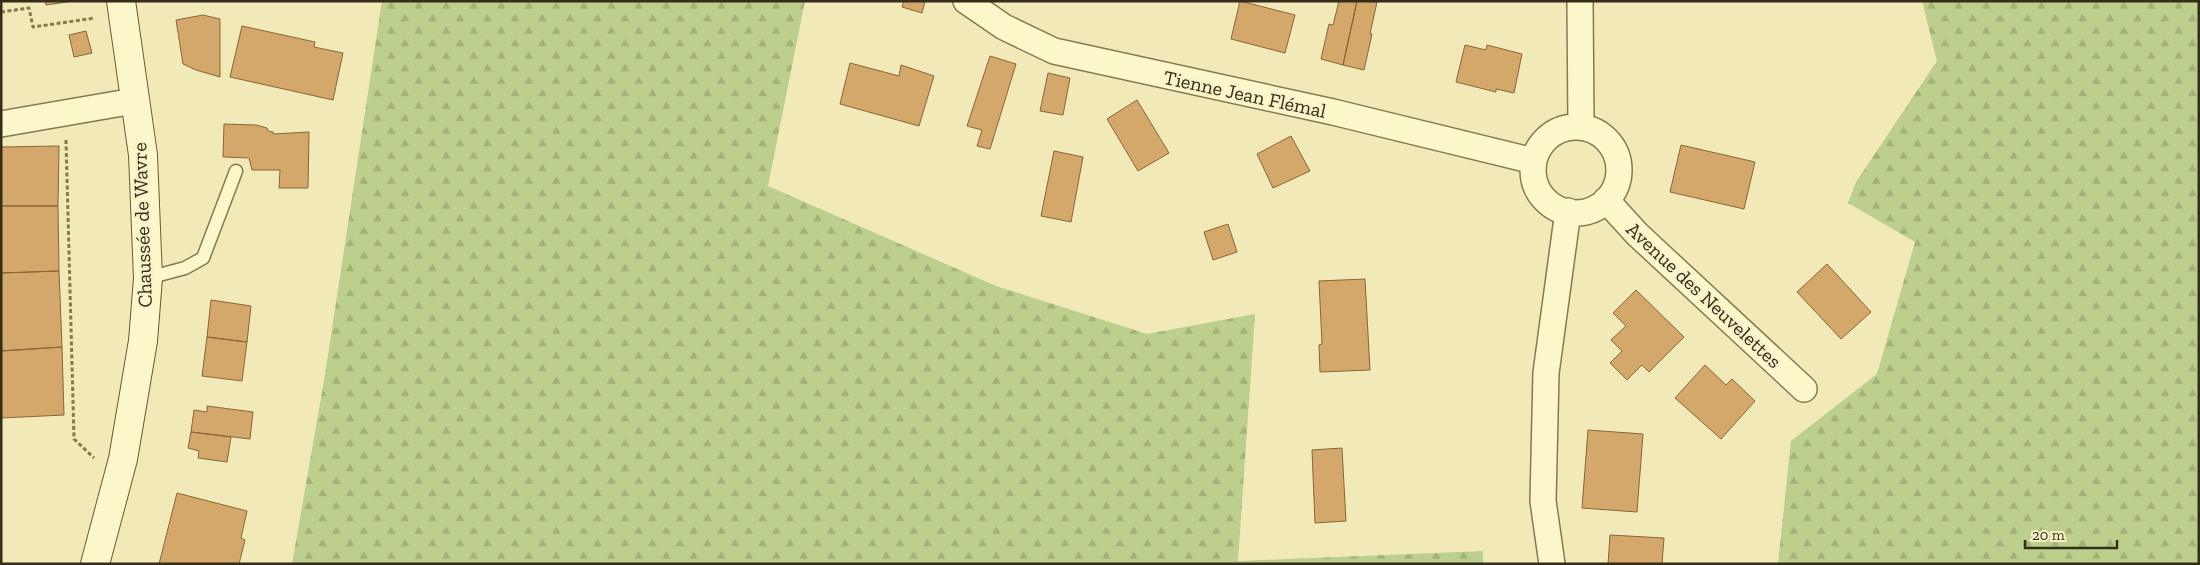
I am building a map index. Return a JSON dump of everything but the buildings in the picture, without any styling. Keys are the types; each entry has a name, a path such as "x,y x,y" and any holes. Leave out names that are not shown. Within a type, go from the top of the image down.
{"main road":[{"name":"Chaussée de Wavre","path":"95,564 118,481 143,341 148,278 143,155 122,8"}],"street":[{"name":"Tienne Jean Flémal","path":"966,1 1004,27 1054,51 1333,112 1534,161"},
{"path":"1580,1 1581,127"},
{"path":"1,124 134,101"},
{"path":"1581,127 1602,135 1611,145 1617,156 1619,169 1617,183 1606,200 1592,209 1568,211 1551,204 1542,195 1533,172 1534,161 1542,144 1552,135 1563,129 1581,127"},
{"name":"Avenue des Neuvelettes","path":"1606,200 1643,240 1804,389"},
{"path":"1552,564 1543,501 1546,374 1568,211"}],"lane":[{"path":"148,278 185,268 203,258 236,171"}],"path":[{"path":"1,12 29,8 33,27 122,8"},
{"path":"65,114 74,439 118,481"}],"green space":[{"path":"382,1 805,1 768,186 996,286 1147,334 1255,314 1238,561 1483,551 1483,564 292,564 325,375"},
{"path":"1922,1 2199,1 2199,564 1778,564 1791,441 1877,374 1915,242 1848,203 1856,182 1937,61"}]}
